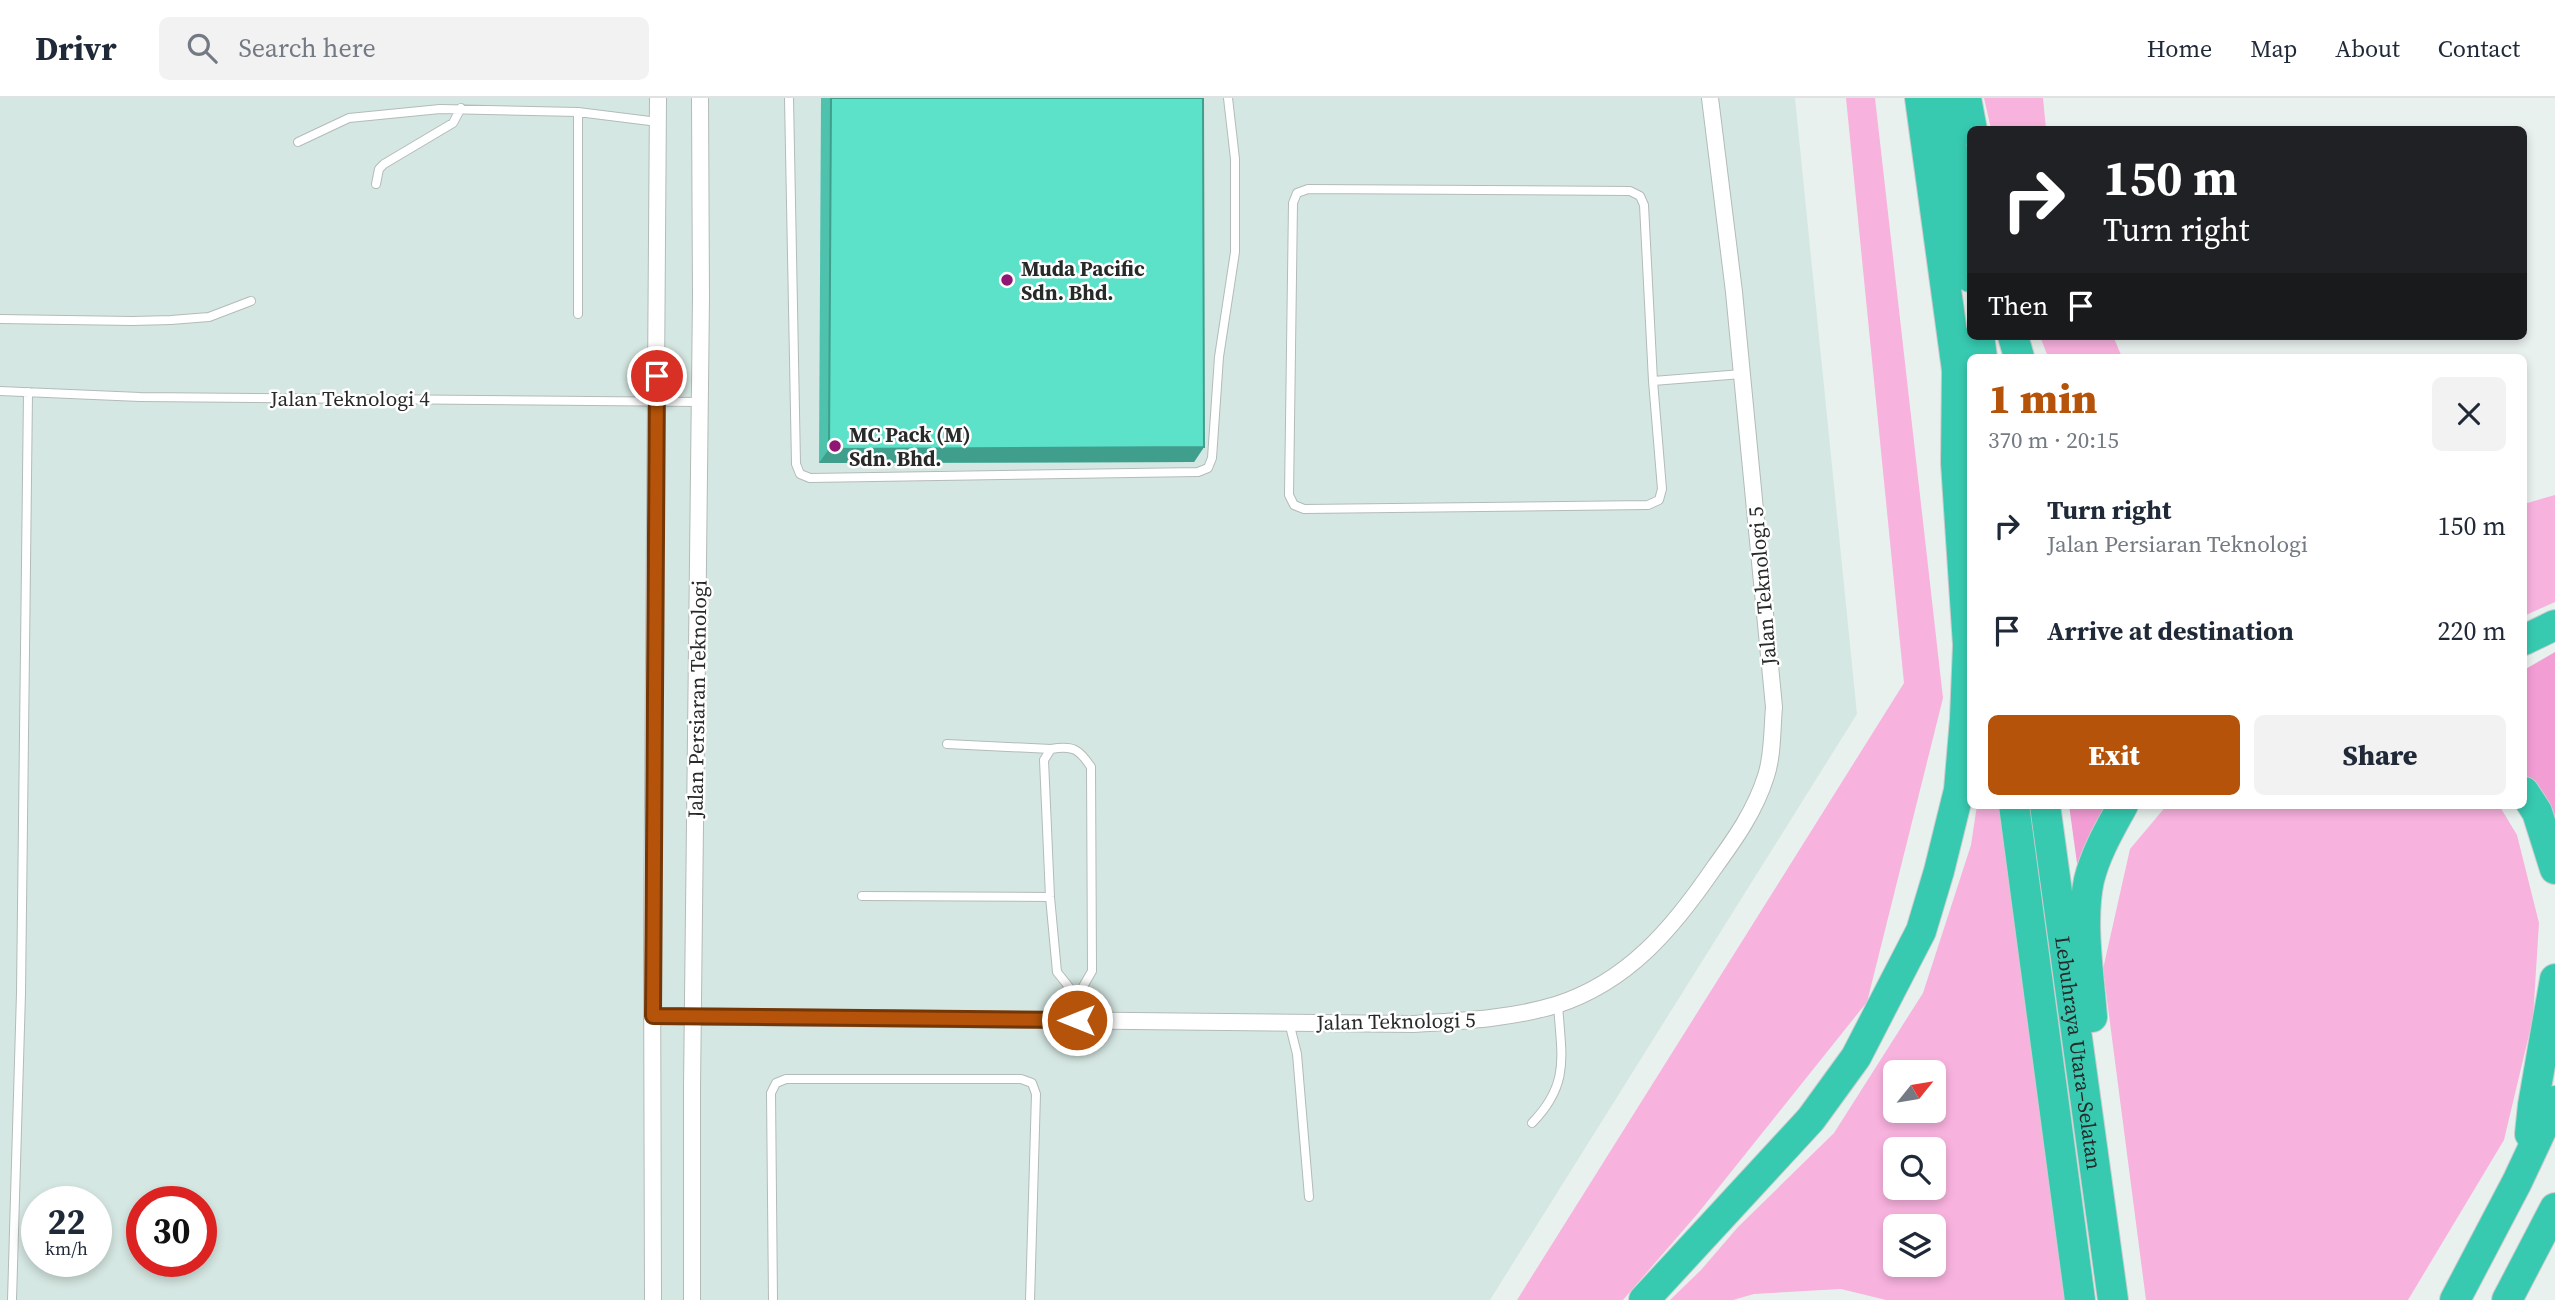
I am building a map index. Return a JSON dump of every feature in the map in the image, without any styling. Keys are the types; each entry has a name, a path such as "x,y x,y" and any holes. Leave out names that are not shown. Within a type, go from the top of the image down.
{"highway":[{"path":"1920,98 1968,354"},
{"path":"1945,98 1967,255"},
{"path":"1966,98 1971,126"},
{"path":"1967,378 1956,463 1967,630"},
{"path":"2527,639 2555,625"},
{"path":"1644,1300 1811,1119 1856,1057 1921,931 1959,790 1967,670"},
{"path":"2527,797 2537,812 2555,869"},
{"name":"Lebuhraya Utara–Selatan","path":"2015,809 2080,1300"},
{"name":"Lebuhraya Utara–Selatan","path":"2046,809 2113,1300"},
{"path":"2107,1252 2086,917 2089,881 2101,845 2121,809"},
{"path":"2528,1159 2533,1105 2555,979"},
{"path":"2455,1300 2555,1101"},
{"path":"2507,1300 2555,1208"}],"street":[{"name":"Jalan Persiaran Teknologi","path":"653,1300 658,98"},
{"name":"Jalan Persiaran Teknologi","path":"692,1300 700,98"},
{"name":"Jalan Teknologi 5","path":"653,1016 1413,1024 1473,1020 1528,1012 1558,1004 1619,974 1642,957 1685,910 1756,804 1768,773 1774,707 1742,374 1710,98"}],"lane":[{"path":"789,98 796,464 800,474 810,478 1198,472 1208,468 1212,458 1219,357 1235,253 1235,159 1228,98"},
{"path":"298,142 349,118 461,108 578,112 657,122"},
{"path":"376,184 379,169 384,164 453,123 461,108"},
{"path":"578,112 578,314"},
{"path":"1308,189 1636,193 1644,205 1653,381 1662,489 1659,500 1654,504 1298,508 1289,495 1294,198 1297,193 1308,189"},
{"path":"0,318 171,320 209,317 251,301"},
{"path":"1653,381 1742,374"},
{"name":"Jalan Teknologi 4","path":"0,391 140,397 700,402"},
{"path":"12,1300 21,993 29,392"},
{"path":"947,744 1051,749 1065,747 1080,752 1091,767 1092,971 1077,997 1077,1020"},
{"path":"1051,749 1044,760 1049,897 1057,972 1077,997"},
{"path":"862,896 1049,897"},
{"path":"1532,1124 1546,1109 1560,1083 1562,1064 1558,1004"},
{"path":"1289,1022 1297,1054 1308,1197"},
{"path":"773,1300 771,1093 776,1083 786,1079 1027,1080 1035,1088 1030,1300"}],"shaded area":[{"path":"0,98 1795,98 1857,714 1490,1300 0,1300"},
{"path":"1846,98 1875,98 1943,698 1867,1002 1699,1212 1623,1300 1517,1300 1904,683"},
{"path":"1984,98 2043,98 2046,126 1990,126"},
{"path":"2042,340 2115,340 2121,354 2047,354"},
{"path":"2555,495 2555,602 2527,615 2527,503"},
{"path":"2555,652 2555,835 2527,788 2527,668"},
{"path":"1976,809 2001,809 2069,1300 1886,1300 1841,1289 1754,1294 1733,1300 1670,1300 1701,1270 1738,1227 1834,1133 1923,993 1971,845"},
{"path":"2070,809 2109,809 2080,885"},
{"path":"2164,809 2501,809 2517,835 2539,923 2533,1018 2504,1140 2408,1300 2146,1300 2103,969 2130,849"}],"building":[{"name":"Muda Pacific Sdn. Bhd.","path":"831,98 1203,98 1204,447 829,449"}],"place":[{"name":"Muda Pacific Sdn. Bhd.","path":"1007,280"},
{"name":"MC Pack (M) Sdn. Bhd.","path":"835,446"}],"route":[{"path":"657,376 653,1016 1077,1020"}]}
